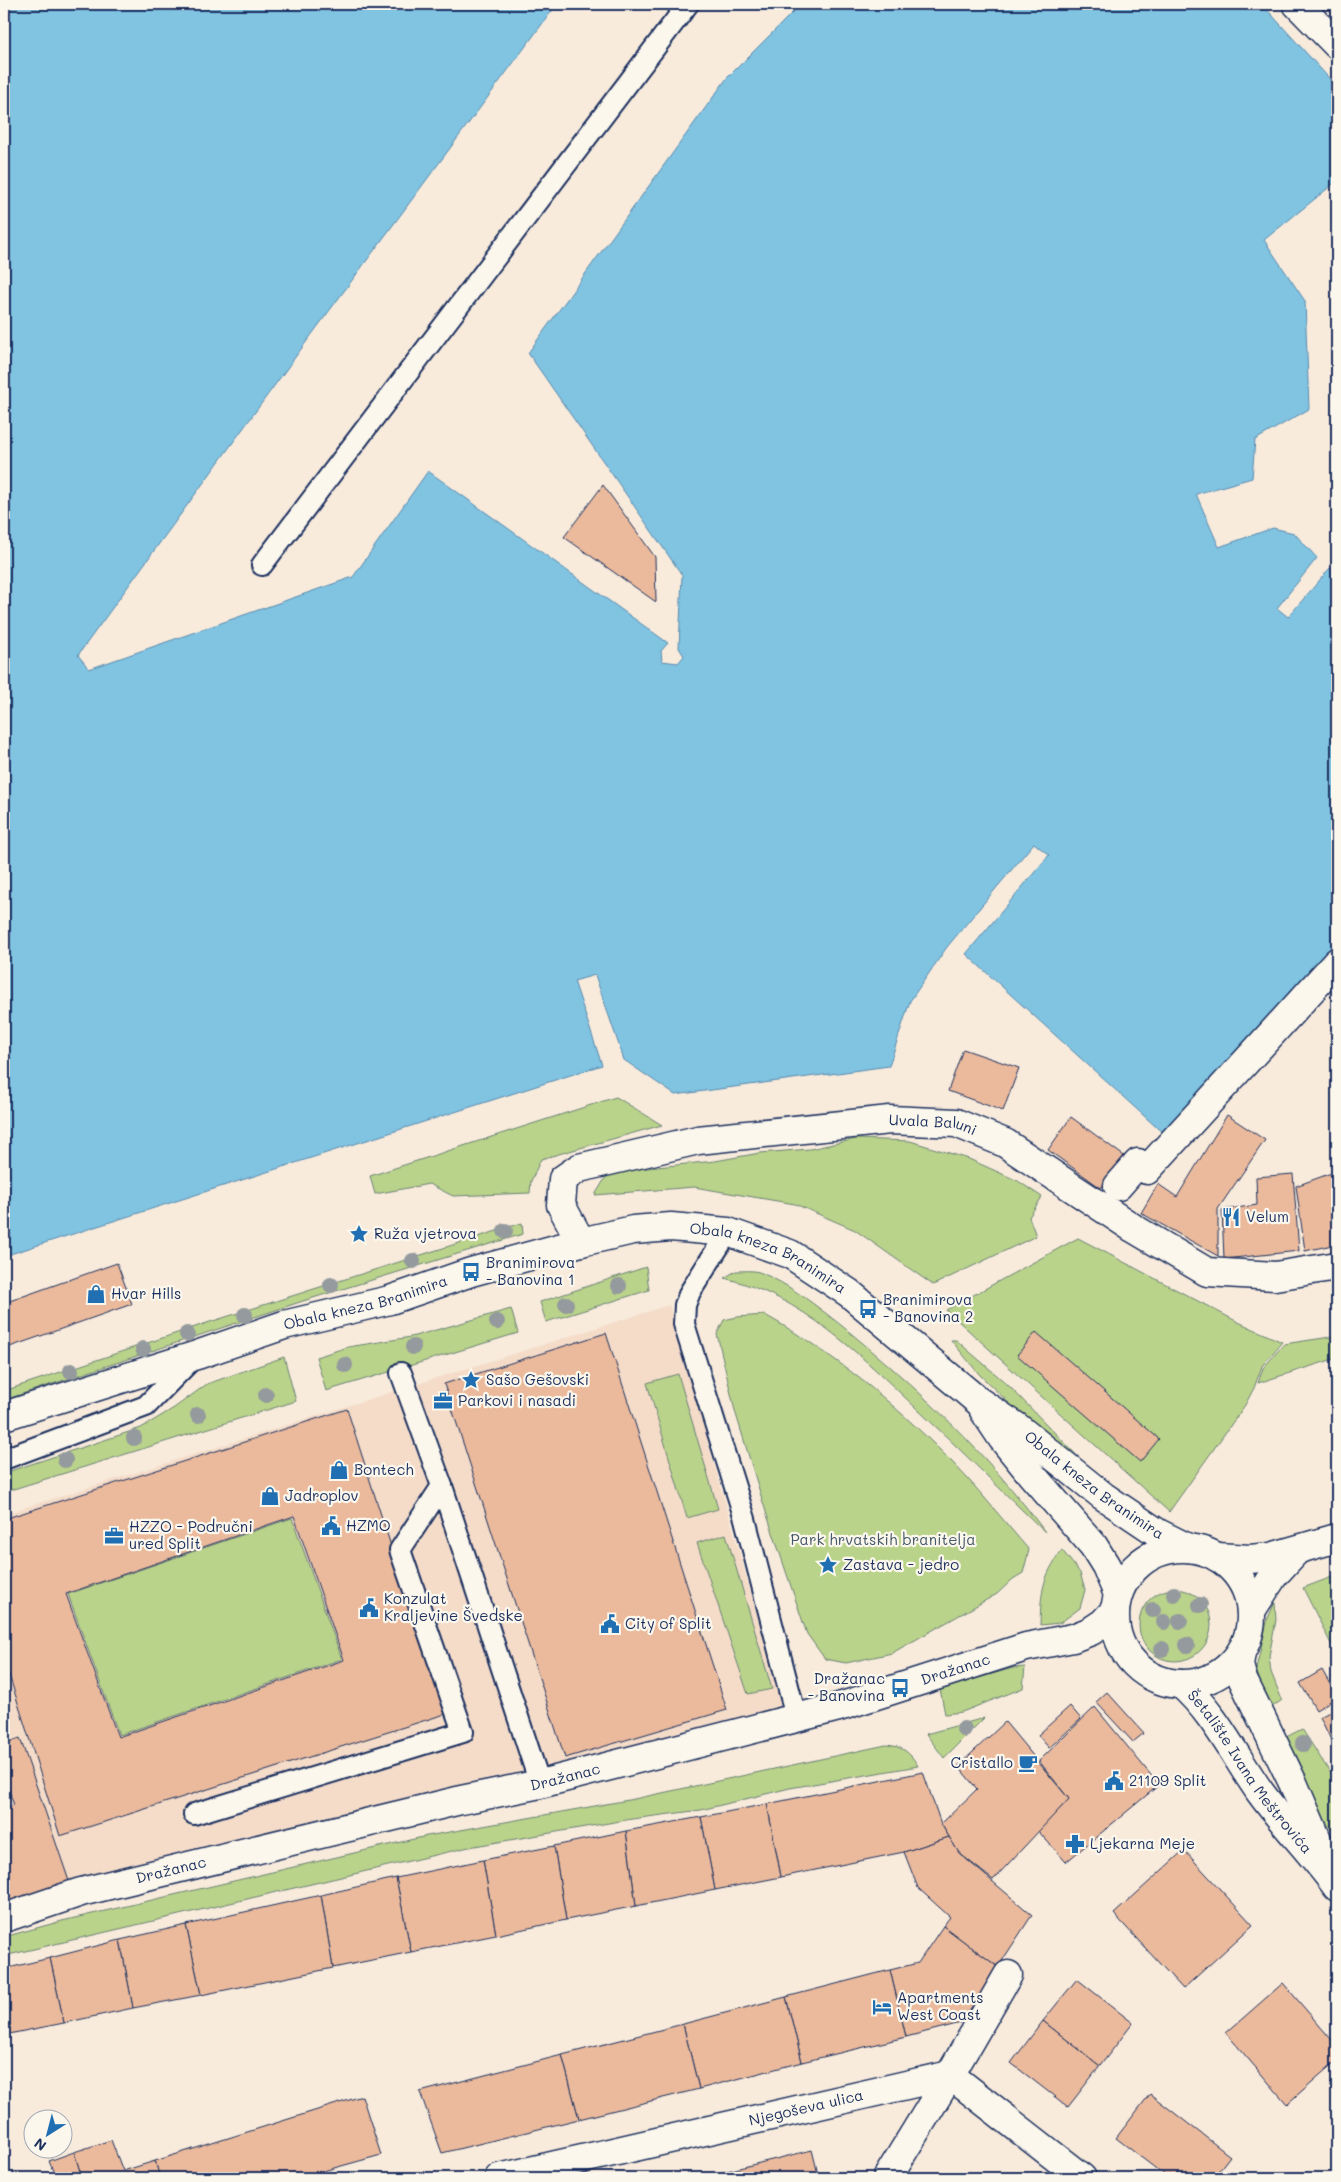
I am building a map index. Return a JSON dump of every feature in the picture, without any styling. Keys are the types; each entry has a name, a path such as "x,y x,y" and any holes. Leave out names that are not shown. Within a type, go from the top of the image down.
{"street":[{"path":"1297,4 1337,45"},
{"path":"1109,1196 1138,1163 1147,1170 1337,962"},
{"name":"Uvala Baluni","path":"581,1242 561,1205 563,1179 579,1168 698,1140 890,1120 956,1124 1005,1143 1109,1196 1207,1272 1275,1276 1337,1266"},
{"name":"Obala kneza Branimira","path":"4,1416 197,1355 284,1325 390,1300 471,1272 581,1242 633,1230 662,1228 728,1232 790,1254 849,1293 978,1401 1017,1427 1102,1496 1158,1534 1188,1548"},
{"name":"Obala kneza Branimira","path":"978,1401 1002,1438 1093,1545 1106,1566 1117,1602"},
{"path":"1217,1557 1250,1560 1296,1550 1337,1538"},
{"path":"1188,1548 1203,1551 1217,1557 1234,1571 1246,1589 1251,1610 1249,1632 1241,1652 1230,1666 1215,1676 1199,1683 1181,1684 1163,1681 1146,1673 1132,1661 1121,1646 1116,1628 1117,1602 1126,1578 1138,1565 1153,1555 1170,1549 1188,1548"},
{"path":"1251,1610 1274,1574 1296,1550"},
{"name":"Dražanac","path":"4,1918 81,1892 461,1800 540,1784 840,1707 1026,1647 1073,1638 1091,1631 1103,1623 1117,1602"},
{"name":"Šetalište Ivana Meštrovića","path":"1241,1652 1239,1665 1243,1680 1293,1783 1337,1886"},
{"name":"Šetalište Ivana Meštrovića","path":"1181,1684 1197,1698 1210,1714 1260,1791 1337,1886"},
{"path":"887,2178 1008,1975"},
{"path":"950,2075 1082,2178"},
{"name":"Njegoševa ulica","path":"499,2178 950,2075"}],"lane":[{"path":"262,565 688,4"},
{"path":"728,1232 690,1292 685,1305 684,1324 745,1519 796,1717"},
{"path":"4,1459 146,1406 197,1355"},
{"path":"401,1373 442,1486 540,1784"},
{"path":"194,1814 463,1732 400,1550 442,1486"}],"shaded area":[{"path":"669,1305 784,1709 506,1778 4,1911 4,1514"}],"green space":[{"path":"616,1097 662,1125 541,1159 531,1181 530,1193 453,1196 429,1184 375,1194 370,1176"},
{"path":"856,1139 910,1141 969,1159 1018,1181 1042,1197 1029,1217 1036,1236 933,1285 855,1230 795,1204 694,1187 595,1195 609,1172 715,1161 760,1153 810,1149"},
{"path":"522,1223 523,1234 303,1301 4,1400 4,1391 210,1322"},
{"path":"1078,1238 1234,1320 1282,1342 1262,1366 1245,1405 1169,1512 946,1310"},
{"path":"646,1267 649,1290 546,1322 540,1302"},
{"path":"736,1271 757,1271 781,1282 813,1303 870,1349 924,1397 976,1449 1045,1532 851,1348 804,1313 779,1298 724,1278"},
{"path":"511,1309 518,1333 326,1391 316,1357 348,1347 411,1337"},
{"name":"Park hrvatskih branitelja","path":"765,1315 838,1362 884,1398 948,1458 1029,1550 1023,1573 1013,1579 997,1594 892,1653 846,1663 825,1659 807,1634 766,1512 735,1411 717,1334 724,1320"},
{"path":"1337,1336 1337,1358 1258,1383 1263,1368 1284,1344"},
{"path":"951,1340 956,1340 1007,1384 1093,1472 1021,1415 979,1374"},
{"path":"284,1357 296,1401 4,1492 4,1473 141,1428 174,1408 207,1384"},
{"path":"678,1374 718,1509 687,1518 647,1383"},
{"path":"292,1518 342,1659 119,1735 68,1594"},
{"path":"726,1534 772,1689 748,1694 697,1543"},
{"path":"1062,1550 1080,1573 1085,1590 1080,1608 1060,1623 1040,1625 1044,1585 1050,1569"},
{"path":"1337,1575 1337,1656 1303,1588"},
{"path":"1175,1589 1195,1595 1205,1605 1211,1625 1205,1645 1195,1655 1175,1661 1155,1655 1145,1645 1139,1625 1145,1605 1155,1595"},
{"path":"1275,1602 1276,1620 1269,1656 1271,1672 1282,1700 1268,1710 1256,1668 1268,1618"},
{"path":"1025,1667 1023,1688 962,1712 945,1714 940,1689 1013,1668"},
{"path":"984,1718 944,1758 926,1734"},
{"path":"1302,1729 1329,1771 1337,1779 1337,1836 1321,1815 1300,1776 1284,1738"},
{"path":"886,1745 905,1751 918,1766 790,1788 701,1810 632,1819 469,1847 4,1956 4,1937 62,1921 427,1836 634,1799"}],"water":[{"path":"4,4 557,4 304,345 78,655 89,669 353,577 428,471 668,643 661,651 662,661 678,663 684,656 679,648 682,575 528,353 727,78 801,4 1262,4 1337,87 1337,181 1264,240 1305,301 1309,409 1255,440 1252,478 1196,494 1219,547 1273,528 1294,533 1317,558 1277,608 1288,617 1330,568 1337,575 1337,940 1165,1135 966,954 1049,855 1034,843 947,947 910,1001 889,1066 675,1095 624,1060 595,975 574,981 602,1065 4,1256"}],"building":[{"path":"603,485 655,557 656,602 564,537"},
{"path":"963,1049 1019,1068 1003,1111 948,1091"},
{"path":"1227,1115 1265,1140 1218,1209 1218,1256 1141,1213 1158,1184 1177,1197"},
{"path":"1071,1117 1124,1156 1101,1188 1048,1150"},
{"path":"1337,1171 1337,1244 1305,1251 1296,1186"},
{"path":"1293,1174 1299,1251 1224,1259 1222,1210 1257,1205 1256,1177"},
{"path":"117,1263 132,1304 4,1349 4,1303"},
{"path":"1036,1332 1159,1439 1140,1462 1017,1355"},
{"name":"City of Split","path":"606,1333 727,1710 565,1758 444,1384"},
{"path":"347,1409 445,1714 60,1836 4,1659 4,1519","holes":["294,1516 344,1660 118,1737 66,1594"]},
{"path":"1322,1670 1337,1697 1316,1710 1300,1683"},
{"path":"1107,1692 1144,1733 1133,1742 1096,1702"},
{"path":"1070,1706 1081,1719 1049,1748 1038,1735"},
{"path":"1095,1707 1159,1785 1066,1862 1038,1831 1069,1799 1039,1761"},
{"path":"1337,1708 1337,1737 1331,1740 1320,1717"},
{"path":"1005,1722 1069,1799 993,1880 959,1853 941,1824 977,1789 958,1766"},
{"path":"20,1738 70,1884 4,1907 4,1809 14,1805 4,1777 4,1744"},
{"path":"923,1772 941,1824 949,1837 904,1852 781,1877 767,1804"},
{"path":"767,1804 781,1877 715,1890 701,1817"},
{"path":"701,1817 715,1890 636,1906 626,1831"},
{"path":"626,1831 636,1906 566,1920 554,1846"},
{"path":"949,1837 959,1853 1032,1915 998,1967 943,1926 950,1917 918,1888 904,1852"},
{"path":"554,1846 566,1920 496,1935 483,1860"},
{"path":"1184,1850 1253,1925 1183,1989 1114,1914"},
{"path":"483,1860 496,1935 411,1952 396,1878"},
{"path":"396,1878 411,1952 333,1968 321,1895"},
{"path":"321,1895 333,1968 201,1995 186,1925"},
{"path":"186,1925 201,1995 133,2008 120,1940"},
{"path":"943,1926 998,1967 961,2023 906,2037 890,1970 918,1963"},
{"path":"120,1940 133,2008 64,2023 50,1958"},
{"path":"50,1958 64,2023 4,2035 4,1969"},
{"path":"890,1970 906,2037 802,2062 786,1997"},
{"path":"1077,1979 1133,2023 1100,2066 1043,2021"},
{"path":"1283,1983 1337,2046 1337,2060 1287,2104 1226,2033"},
{"path":"786,1997 802,2062 699,2089 683,2024"},
{"path":"1043,2021 1100,2066 1068,2107 1011,2063"},
{"path":"683,2024 699,2089 579,2119 562,2055"},
{"path":"562,2055 579,2119 442,2153 420,2092"},
{"path":"1150,2094 1230,2156 1213,2178 1168,2178 1116,2138"},
{"path":"362,2096 381,2155 298,2178 160,2178 155,2161"},
{"path":"111,2140 123,2171 155,2161 160,2178 82,2178 74,2152"},
{"path":"812,2150 819,2178 716,2178 715,2174"},
{"path":"74,2152 82,2178 56,2178 49,2161 72,2160 72,2153"}],"place":[{"name":"Velum","path":"1231,1217"},
{"name":"Ruža vjetrova","path":"359,1234"},
{"name":"Branimirova - Banovina 1","path":"471,1272"},
{"name":"Hvar Hills","path":"96,1294"},
{"name":"Branimirova - Banovina 2","path":"868,1309"},
{"name":"Sašo Gešovski","path":"471,1380"},
{"name":"Parkovi i nasadi","path":"443,1401"},
{"name":"Bontech","path":"339,1470"},
{"name":"Jadroplov","path":"270,1496"},
{"name":"HZMO","path":"331,1526"},
{"name":"HZZO - Područni ured Split","path":"114,1536"},
{"name":"Zastava - jedro","path":"828,1565"},
{"name":"Konzulat Kraljevine Švedske","path":"369,1608"},
{"name":"City of Split","path":"610,1624"},
{"name":"Dražanac - Banovina","path":"900,1688"},
{"name":"Cristallo","path":"1028,1763"},
{"name":"21109 Split","path":"1114,1781"},
{"name":"Ljekarna Meje","path":"1075,1844"},
{"name":"Apartments West Coast","path":"882,2007"}]}
